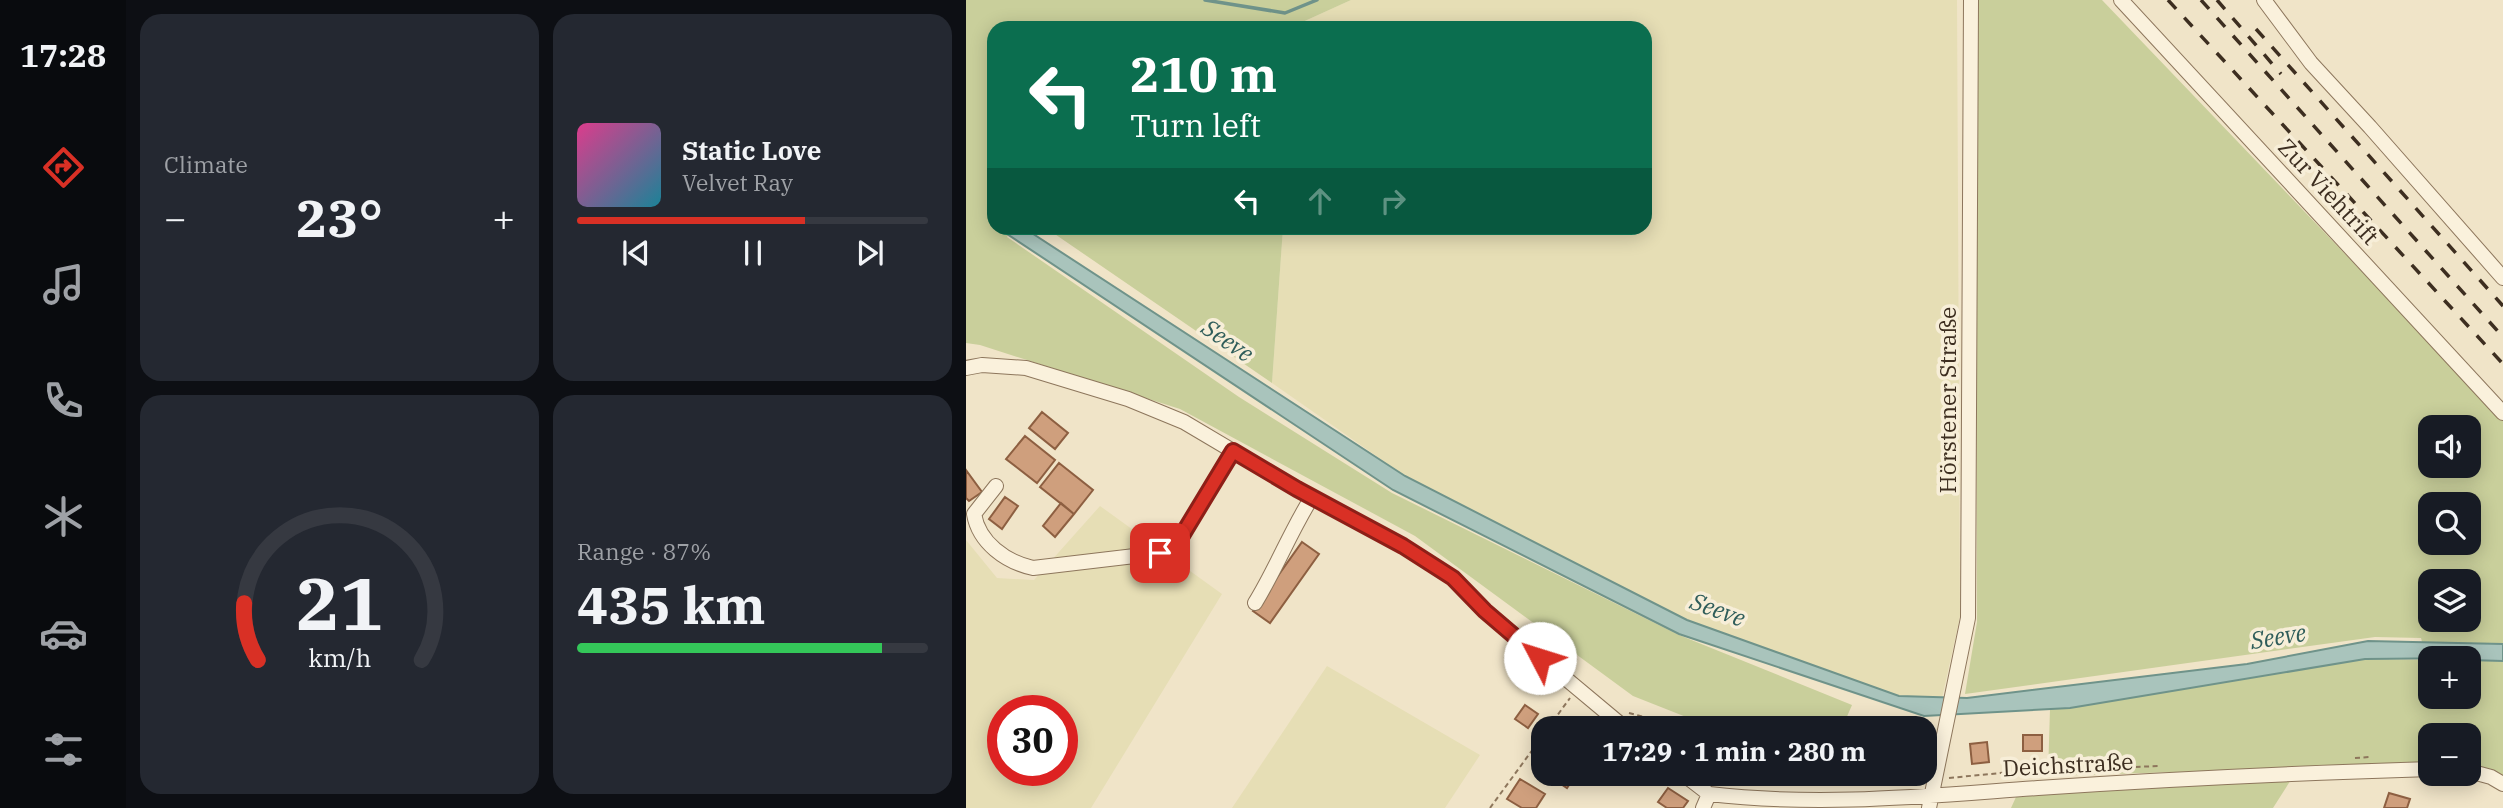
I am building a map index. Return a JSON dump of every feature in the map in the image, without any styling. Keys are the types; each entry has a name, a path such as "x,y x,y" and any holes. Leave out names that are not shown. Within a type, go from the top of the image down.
{"street":[{"name":"Hörstener Straße","path":"1930,802 1968,618 1971,0"},
{"name":"Zur Viehtrift","path":"2120,0 2503,413"},
{"path":"2264,0 2311,64 2503,278"},
{"path":"966,368 982,365 1026,368 1128,399 1184,422 1312,497 1403,546 1453,578 1485,611 1610,716"},
{"path":"996,486 974,514 976,528 1013,564 1032,568 1160,553 1178,542 1233,451"},
{"path":"1255,603 1275,571 1296,522 1312,497"},
{"name":"Deichstraße","path":"1706,801 1930,802 2038,788 2418,770"},
{"path":"2481,774 2491,776 2503,785"},
{"path":"1693,786 1706,801"}],"path":[{"path":"1557,716 1576,689"},
{"path":"1627,712 1642,716"},
{"path":"1490,808 1531,752"}],"shaded area":[{"path":"1351,0 1957,0 1960,617 1942,698 1899,696 1687,620 1405,476 1272,383 1283,235 1652,235 1652,21 1305,21"},
{"path":"1100,506 1222,594 1091,808 966,808 966,540 997,578 1034,580"},
{"path":"1327,666 1480,755 1445,808 1232,808"}],"green space":[{"path":"966,0 1351,0 1305,21 987,21 987,235 1008,235 1007,237 1239,397 1392,493 1679,635 1852,705 1847,716 1684,716 1633,696 1415,536 1180,409 980,345 966,343"},
{"path":"1976,0 2102,0 2503,419 2503,644 2422,642 2421,638 2375,637 1965,694 1977,622"},
{"path":"1056,235 1283,235 1272,383"},
{"path":"2365,659 2418,660 2418,709 2481,709 2481,660 2503,661 2503,779 2481,770 2481,723 2418,723 2418,764 2048,776 2050,709"},
{"path":"2294,775 2273,808 2011,808 2016,797"}],"water":[{"path":"1009,235 1035,235 1405,476 1687,620 1899,696 1967,698 2247,664 2368,641 2503,644 2503,661 2481,660 2481,646 2418,646 2418,658 2365,659 2070,708 1924,716 1679,634 1393,490"}],"building":[{"path":"1042,412 1068,433 1055,449 1029,428"},
{"path":"1025,436 1055,460 1037,483 1006,459"},
{"path":"1059,463 1093,490 1074,514 1040,487"},
{"path":"966,470 982,492 969,501 966,498"},
{"path":"1005,497 1018,506 1002,529 989,519"},
{"path":"1061,503 1074,514 1055,537 1043,526"},
{"path":"1302,542 1319,554 1270,623 1253,611"},
{"path":"1525,705 1538,714 1531,716 1528,728 1515,719"},
{"path":"2023,735 2042,735 2042,751 2023,751"},
{"path":"1987,742 1989,762 1972,764 1970,744"},
{"path":"1520,779 1545,794 1536,808 1522,808 1507,799"},
{"path":"1668,788 1688,801 1683,808 1667,808 1658,802"},
{"path":"2389,793 2410,799 2407,808 2384,808"}],"waterway":[{"path":"1205,0 1285,13 1317,0"}],"railway":[{"path":"2168,0 2503,364"},
{"path":"2201,0 2503,337"},
{"path":"2217,0 2281,74"},
{"path":"2256,29 2503,306"}],"route":[{"path":"1160,553 1178,542 1233,451 1403,546 1453,578 1485,611 1540,658"}],"water label":[{"name":"Seeve","path":"1228,340"},
{"name":"Seeve","path":"1718,609"},
{"name":"Seeve","path":"2278,636"}]}
